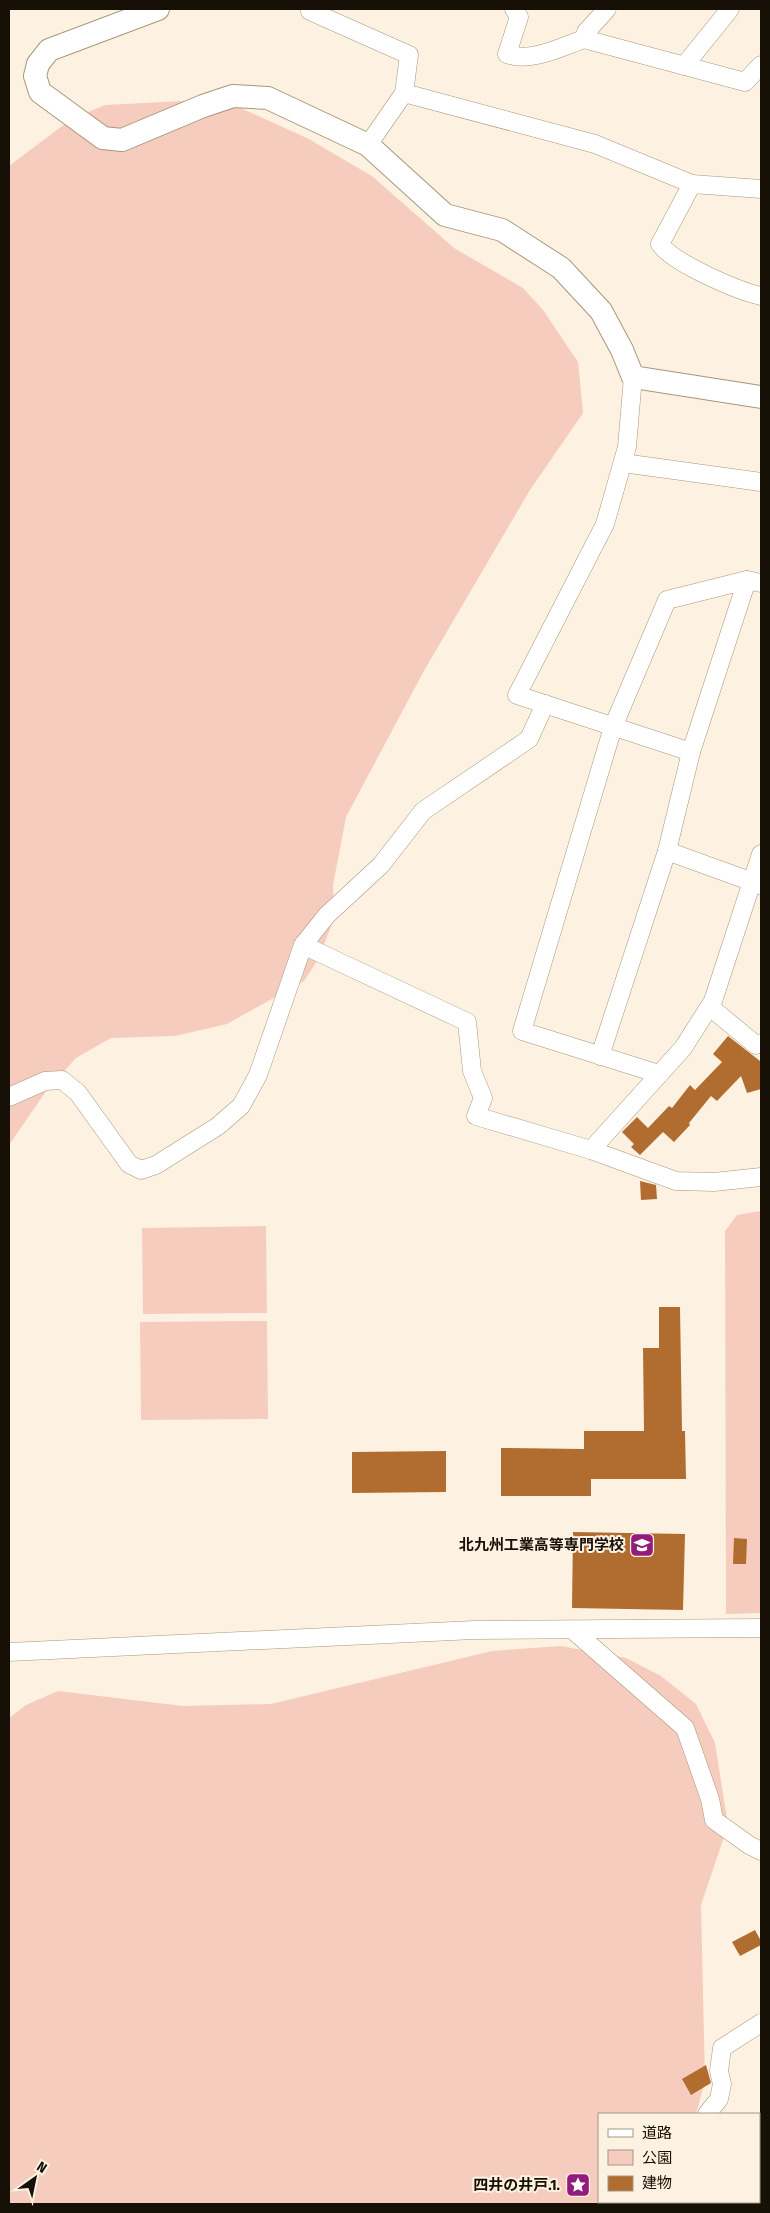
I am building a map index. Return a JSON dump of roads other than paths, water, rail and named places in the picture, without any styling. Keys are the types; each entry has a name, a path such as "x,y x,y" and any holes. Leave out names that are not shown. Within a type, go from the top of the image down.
{"street":[{"path":"158,9 49,50 38,64 35,76 40,92 103,138 122,140 203,106 234,96 268,98 368,145 445,215 502,230 561,268 601,311 633,377 627,447 605,524 517,695 691,752"},
{"path":"310,9 310,11 409,55 404,93 368,145"},
{"path":"514,9 519,16 507,54 517,58 543,53 584,39 745,82 761,65"},
{"path":"584,39 586,32 607,9"},
{"path":"684,66 730,9"},
{"path":"404,93 595,144 692,184 761,188"},
{"path":"692,184 660,244 665,252 679,262 740,291 761,296"},
{"path":"633,377 761,396"},
{"path":"623,463 761,482"},
{"path":"658,1074 522,1031 613,727 667,600 754,581"},
{"path":"600,1056 666,852 691,752 754,581"},
{"path":"9,1096 45,1081 62,1080 78,1093 129,1164 141,1170 156,1165 218,1126 241,1106 258,1075 303,946 326,915 381,865 423,811 529,739 545,704"},
{"path":"666,852 757,884"},
{"path":"591,1150 683,1048 710,1007 757,884 761,854"},
{"path":"303,946 467,1022 472,1071 483,1098 476,1116 591,1150 676,1182 714,1182 761,1177"},
{"path":"710,1007 756,1045 761,1043"},
{"path":"9,1652 464,1630 532,1629 574,1631 761,1628"},
{"path":"574,1631 685,1728 710,1799 714,1820 749,1845 761,1851"},
{"path":"708,2113 719,2099 722,2084 719,2071 722,2048 761,2023"}],"place":[{"name":"北九州工業高等専門学校","path":"642,1545"},
{"name":"四井の井戸.1.","path":"578,2185"}]}
